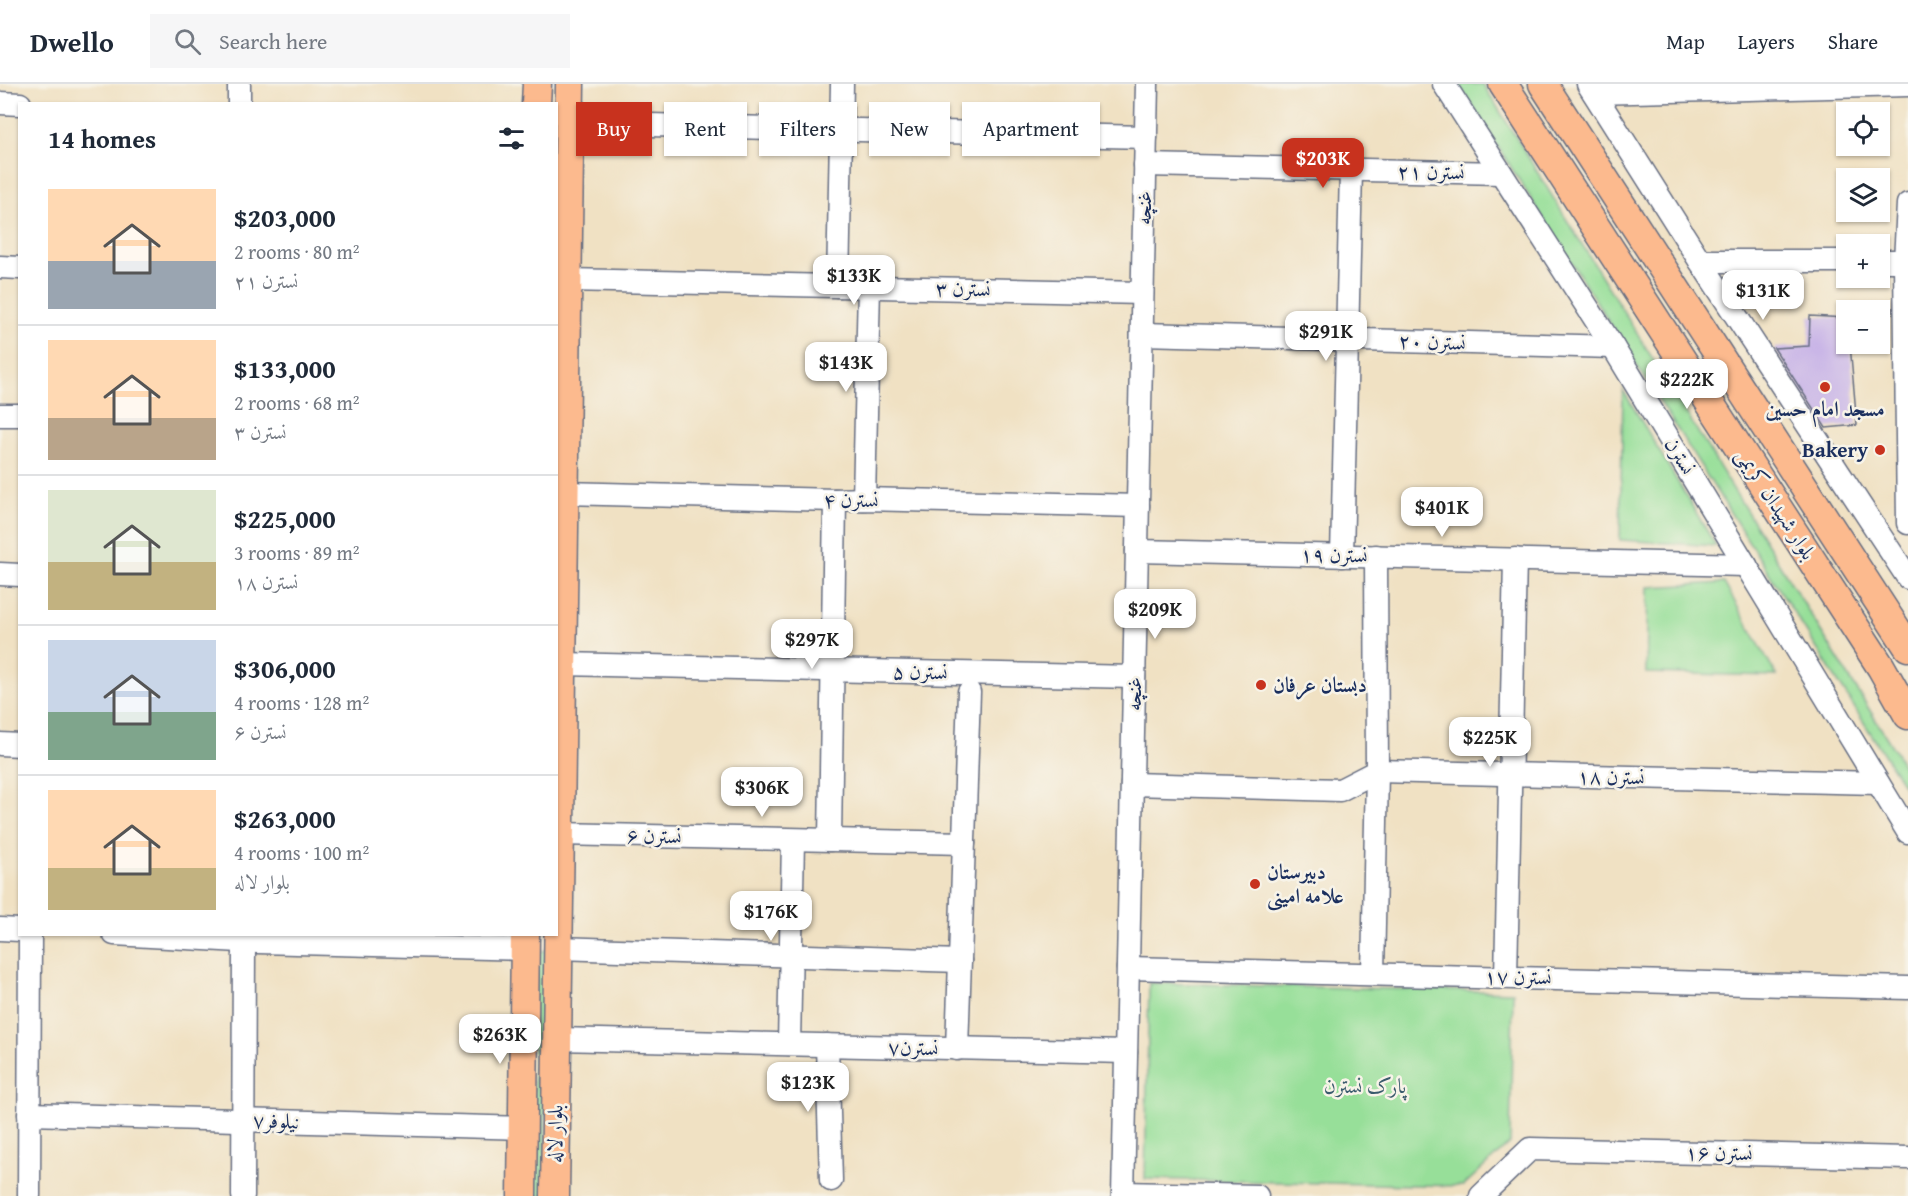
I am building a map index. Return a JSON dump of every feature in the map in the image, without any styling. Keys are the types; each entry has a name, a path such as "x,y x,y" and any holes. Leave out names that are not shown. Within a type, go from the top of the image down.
{"main road":[{"path":"536,102 537,84"},
{"name":"بلوار لاله","path":"555,1196 564,493 562,280 570,84"},
{"name":"بلوار شهیدان کریمی","path":"1503,84 1881,667 1908,715"},
{"name":"بلوار شهیدان کریمی","path":"1543,84 1908,647"},
{"path":"525,942 558,948"},
{"name":"بلوار لاله","path":"522,1196 525,942"}],"street":[{"path":"238,102 239,84"},
{"path":"842,84 842,102"},
{"name":"غنچه","path":"1123,1194 1147,84"},
{"name":"نسترن","path":"1444,84 1613,347 1908,832"},
{"path":"1591,89 1908,85"},
{"path":"1591,89 1700,261 1908,578"},
{"path":"0,103 18,104"},
{"path":"569,123 759,127"},
{"path":"857,129 1146,137"},
{"path":"838,286 840,156"},
{"name":"نسترن ۲۱","path":"1145,165 1501,173"},
{"path":"1342,556 1351,170"},
{"path":"1908,204 1908,523"},
{"path":"1700,261 1836,261"},
{"path":"1890,261 1907,261"},
{"path":"0,267 18,268"},
{"name":"نسترن ۳","path":"562,280 1142,293"},
{"path":"864,500 869,287"},
{"name":"نسترن ۲۰","path":"1142,334 1613,347"},
{"path":"0,415 18,415"},
{"name":"نسترن ۴","path":"564,493 1138,506"},
{"path":"830,840 835,500"},
{"name":"نسترن ۱۹","path":"1137,551 1746,564"},
{"path":"1373,974 1377,771 1376,556"},
{"path":"1506,977 1515,559"},
{"path":"0,574 18,575"},
{"name":"نسترن ۵","path":"562,664 1134,677"},
{"path":"957,1049 969,692"},
{"path":"0,744 18,745"},
{"name":"نسترن ۱۸","path":"1132,784 1340,790 1377,771 1878,783"},
{"name":"نسترن ۶","path":"559,834 964,843"},
{"path":"789,1044 794,840"},
{"path":"0,929 18,930"},
{"path":"29,1196 30,936"},
{"path":"146,936 244,942 525,942"},
{"path":"243,1196 244,942"},
{"path":"558,948 960,961"},
{"name":"نسترن ۱۷","path":"1128,968 1908,988"},
{"name":"نسترن۷","path":"557,1039 1126,1052"},
{"path":"827,1045 831,1180"},
{"name":"نیلوفر۷","path":"29,1114 522,1128"},
{"name":"نسترن ۱۶","path":"1481,1196 1530,1149 1908,1158"},
{"path":"1123,1194 1257,1196"}],"green space":[{"path":"1458,84 1483,84 1893,748 1908,775 1908,792"},
{"path":"1623,390 1716,546 1620,540"},
{"path":"1724,583 1777,676 1646,673 1648,587"},
{"path":"547,950 545,1196 532,1196 535,953"},
{"name":"پارک نسترن","path":"1149,983 1513,992 1510,1143 1463,1186 1145,1179"}],"building":[{"name":"مسجد امام حسین","path":"1810,316 1836,317 1836,354 1851,354 1857,425 1826,428 1774,348 1809,346"}],"place":[{"name":"مسجد امام حسین","path":"1825,387"},
{"name":"Bakery","path":"1880,450"},
{"name":"دبستان عرفان","path":"1261,685"},
{"name":"دبیرستان علامه امینی","path":"1255,884"}]}
